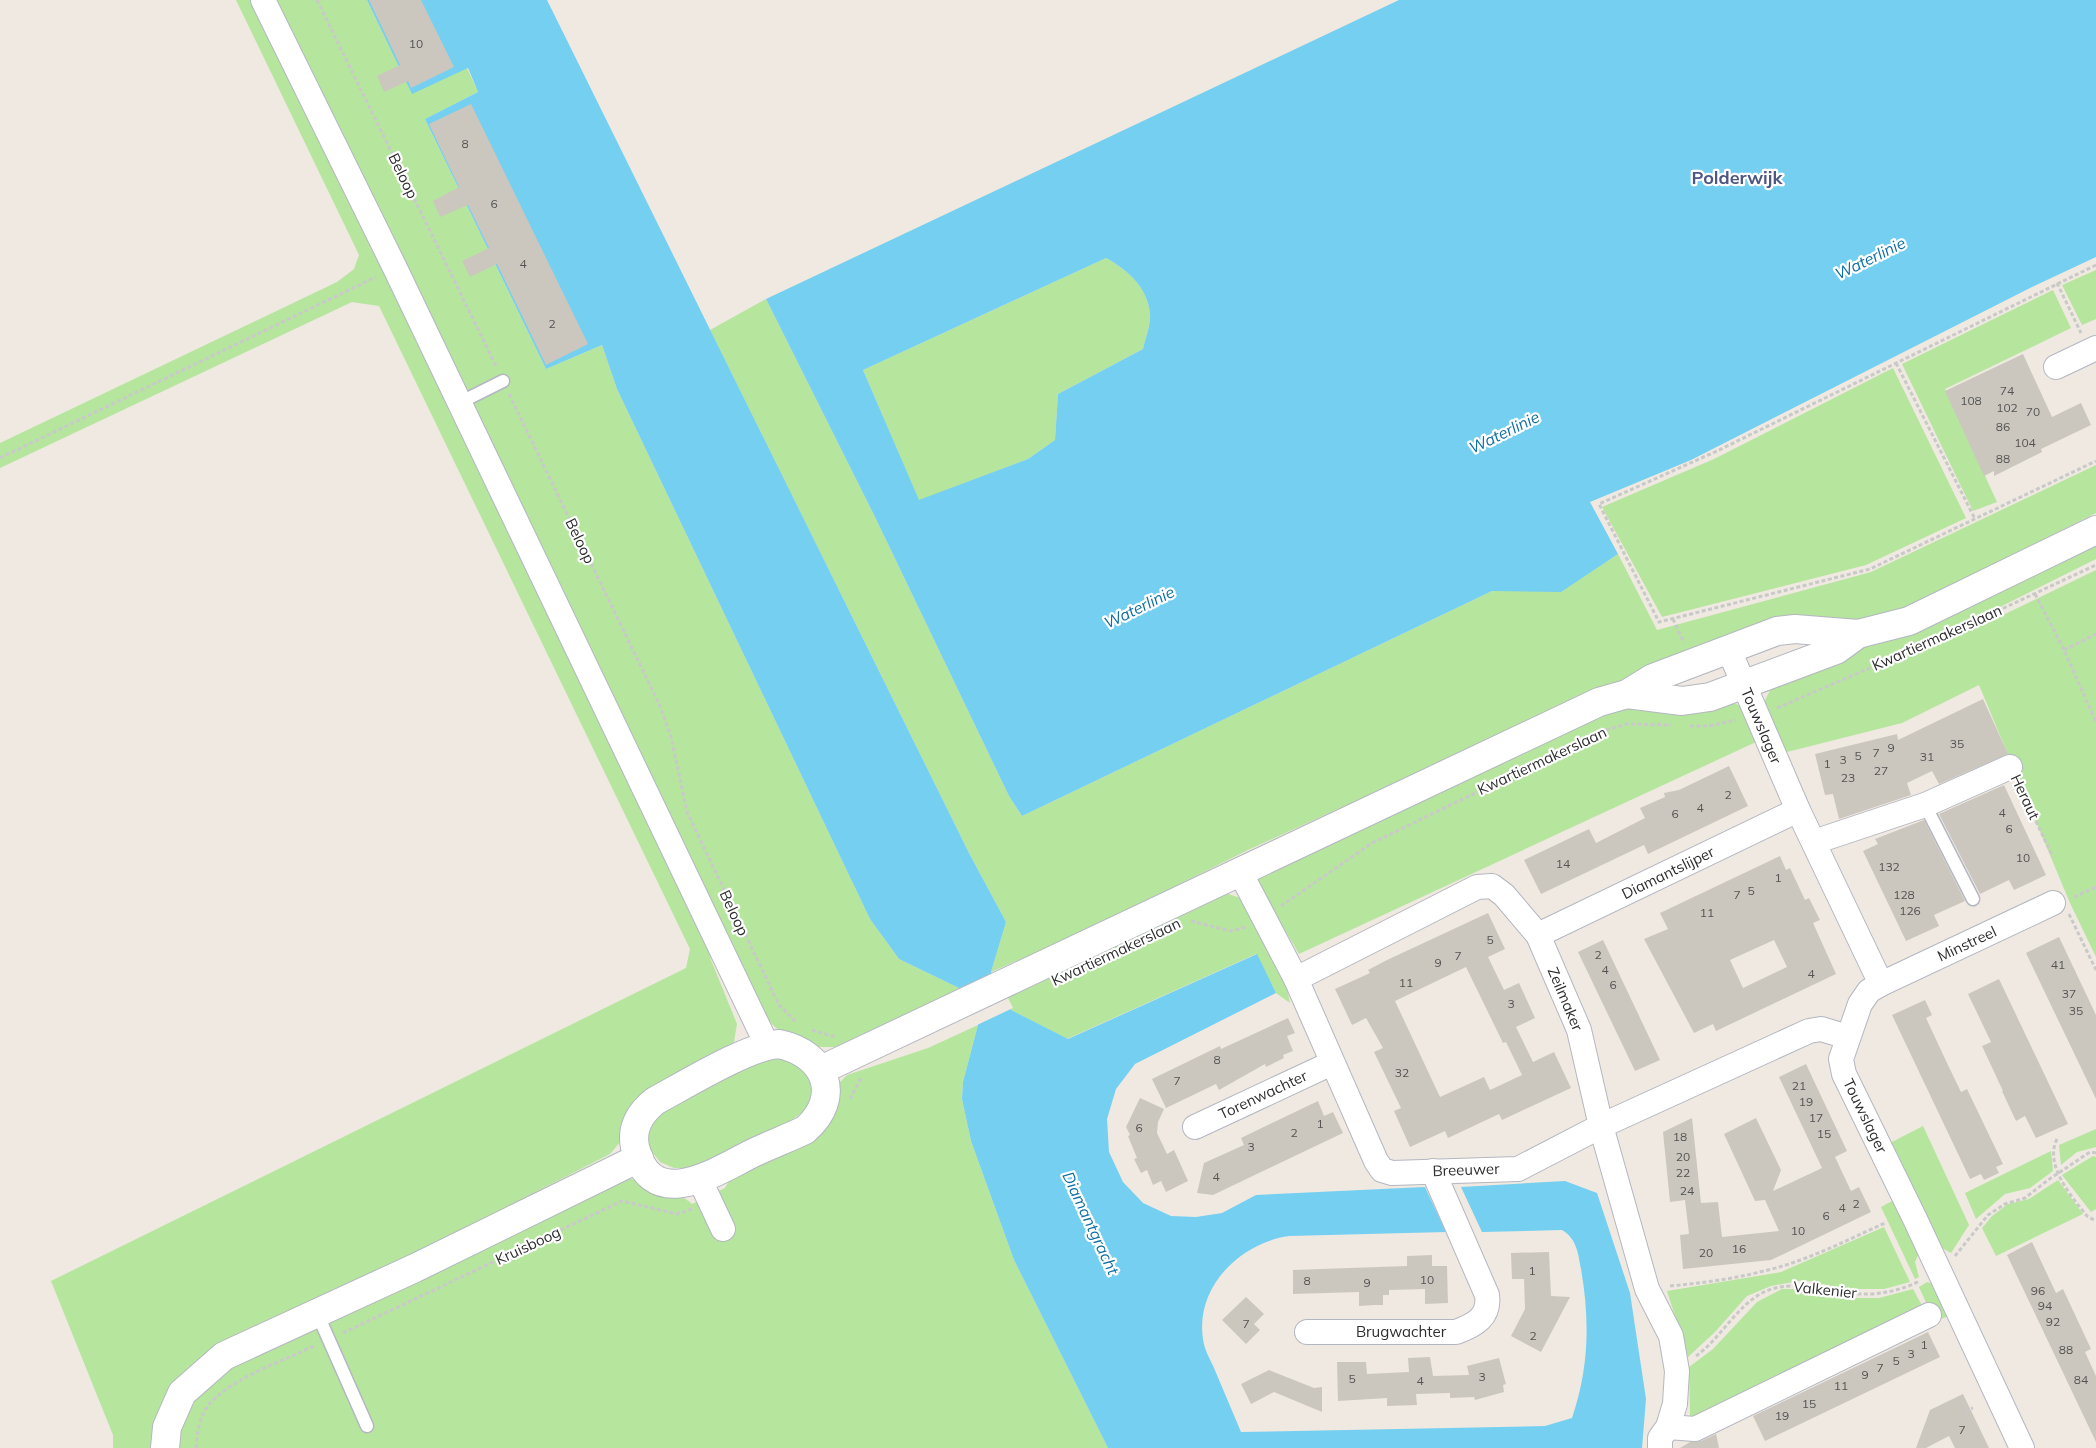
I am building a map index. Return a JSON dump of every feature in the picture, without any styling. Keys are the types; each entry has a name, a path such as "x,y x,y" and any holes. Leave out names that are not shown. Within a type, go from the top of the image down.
{"main road":[{"name":"Kwartiermakerslaan","path":"821,1070 858,1066 960,1003 1003,982 1599,702 1627,694 1653,678 1778,631 1795,629 1858,634 1909,621 2096,530"},
{"name":"Kwartiermakerslaan","path":"1627,694 1682,701 1710,697 1836,650 1858,634"},
{"path":"779,1044 794,1047 812,1058 821,1070 826,1086 825,1098 821,1112 814,1122 805,1130 706,1191 683,1184 664,1182 645,1170 639,1158 635,1133 637,1122 643,1110 655,1101 767,1045 779,1044"},
{"name":"Kruisboog","path":"165,1448 167,1427 182,1393 224,1356 415,1268 639,1158"}],"street":[{"name":"Beloop","path":"263,0 395,268 767,1045"},
{"path":"2056,367 2094,351"},
{"name":"Touwslager","path":"1729,650 1798,810 1881,984 1869,990 1863,997 1841,1059 1844,1074 2022,1448"},
{"name":"Heraut","path":"1814,842 1925,805 2010,766"},
{"name":"Diamantslijper","path":"1538,935 1798,810"},
{"name":"Breeuwer","path":"1240,872 1296,979 1376,1161 1382,1170 1392,1173 1518,1169 1601,1126 1809,1030 1821,1029 1848,1037"},
{"name":"Zeilmaker","path":"1296,979 1477,887 1492,886 1504,895 1538,935 1579,1030 1601,1126 1647,1289 1671,1336 1677,1371 1675,1404 1664,1437"},
{"name":"Minstreel","path":"1881,984 2060,907"},
{"name":"Torenwachter","path":"1195,1127 1332,1062"},
{"name":"Brugwachter","path":"1307,1332 1456,1332 1475,1325 1481,1318 1487,1310 1487,1295 1433,1171"},
{"path":"706,1191 723,1229"},
{"path":"1664,1437 1695,1429 1929,1316"}],"lane":[{"path":"459,403 503,381"},
{"path":"1925,805 1973,900"},
{"path":"317,1313 367,1426"}],"path":[{"name":"Beloop","path":"317,0 660,706 671,737 683,796 691,821 779,1005 795,1022 802,1026"},
{"path":"2096,265 1717,451 1599,504 1659,622 1870,569 2096,461"},
{"path":"0,458 395,268"},
{"path":"2057,283 2094,351"},
{"path":"1896,362 1975,518"},
{"name":"Kwartiermakerslaan","path":"1187,920 1230,931 1248,926 1264,918 1372,843 1603,731 1627,724 1708,726 1757,716 1944,636 2096,565"},
{"path":"2035,594 2064,650 2096,722"},
{"path":"2064,650 2096,634"},
{"name":"Heraut","path":"2010,766 2053,857"},
{"path":"2060,907 2096,970"},
{"path":"809,1030 839,1038 858,1066 848,1102"},
{"path":"2057,1139 2053,1147 2058,1174 2087,1216 2094,1220"},
{"name":"Valkenier","path":"1677,1371 1716,1338 1744,1308 1763,1293 1794,1286 1814,1287 1845,1293 1894,1292 1923,1280 1937,1268 1951,1260 1967,1244 1988,1215 2005,1204 2026,1198 2090,1152 2096,1153"},
{"name":"Kruisboog","path":"196,1448 200,1422 211,1402 240,1382 622,1201 677,1214 706,1191"},
{"name":"Valkenier","path":"1647,1289 1714,1281 1765,1271 1818,1254 1885,1223"},
{"path":"1965,1411 1973,1408"}],"green space":[{"path":"236,0 255,0 707,943 711,960 737,1024 734,1042 729,1050 621,1141 610,1154 220,1354 160,1448 113,1448 113,1435 51,1281 686,968 690,949 379,306 352,302 0,468 0,443 337,282 354,269 359,255"},
{"path":"272,0 367,0 412,93 467,68 478,92 425,119 546,369 602,345 617,389 870,919 899,959 961,989 835,1047 816,1047 776,1028 770,1022 732,950"},
{"path":"1106,258 1129,274 1136,281 1145,296 1150,318 1143,349 1058,394 1055,440 1028,459 919,501 863,370"},
{"path":"2096,270 2096,319 2082,325 2062,285"},
{"path":"2053,290 2071,328 1945,389 1997,502 1973,511 1902,364"},
{"path":"766,299 876,519 1009,796 1022,816 1492,591 1561,591 1618,554 1657,630 1871,572 2096,465 2096,513 1908,608 1852,626 1781,623 1514,729 1248,850 1079,934 991,972 1006,922 969,853 710,330"},
{"path":"1893,368 1966,518 1866,565 1662,617 1602,507 1714,459"},
{"path":"2096,542 2096,559 1970,622 1974,629 2096,570 2096,957 2070,903 1979,685 1902,723 1783,753 1764,702 1776,679"},
{"path":"1724,699 1743,707 1756,742 1299,954 1255,879 1604,713 1644,703"},
{"path":"1223,892 1240,898 1251,911 1285,979 1290,1003 1276,993 1256,954 1067,1039 1011,1010 1005,996"},
{"path":"978,1025 963,1082 962,1099 971,1141 1014,1260 1108,1448 170,1448 181,1412 220,1368 327,1315 628,1179 635,1179 662,1187 687,1199 692,1204 725,1188 730,1179 835,1092 840,1082 847,1075 928,1048"},
{"path":"781,1058 796,1064 802,1070 807,1076 812,1091 807,1107 790,1122 786,1129 704,1168 674,1168 660,1162 649,1148 648,1135 650,1129 661,1112 758,1059"},
{"path":"1923,1126 1969,1225 1951,1253 1937,1245 1890,1143"},
{"path":"2096,1129 2096,1147 2077,1152 2061,1165 2059,1145"},
{"path":"2051,1151 2053,1171 2030,1188 2005,1194 1976,1219 1965,1193"},
{"path":"2093,1156 2096,1157 2096,1209 2091,1212 2062,1175"},
{"path":"2058,1180 2083,1214 1996,1256 1982,1228 1992,1216 2008,1204 2029,1199"},
{"path":"1894,1200 1919,1253 1915,1262 1919,1277 1915,1279 1881,1207"},
{"path":"1884,1227 1910,1282 1884,1289 1845,1289 1804,1280 1771,1286 1747,1296 1715,1332 1688,1357 1667,1291 1781,1272"},
{"path":"1927,1282 1936,1285 1950,1315 1935,1322 1919,1287"},
{"path":"1782,1289 1809,1289 1838,1298 1879,1298 1913,1289 1925,1311 1693,1419 1690,1416 1689,1367 1713,1349 1757,1302"}],"water":[{"name":"Diamantgracht","path":"367,0 547,0 969,853 1006,922 991,972 1011,1010 1068,1039 1257,954 1276,993 1135,1064 1116,1089 1107,1119 1109,1152 1123,1182 1143,1203 1171,1216 1196,1217 1222,1213 1256,1195 1425,1187 1446,1232 1289,1236 1271,1240 1238,1258 1214,1285 1206,1302 1202,1320 1203,1339 1241,1432 1545,1426 1572,1418 1585,1363 1587,1326 1584,1288 1578,1252 1574,1242 1562,1230 1482,1232 1461,1187 1565,1181 1597,1193 1630,1293 1646,1399 1642,1448 1108,1448 1014,1260 971,1141 962,1099 963,1082 978,1025 961,989 899,959 870,919 617,389 602,345 546,369 425,119 478,92 468,68 412,94"},
{"name":"Waterlinie","path":"1399,0 2096,0 2096,257 2032,287 1691,460 1590,502 1618,554 1561,592 1492,591 1022,816 1009,796 876,519 766,299","holes":["1106,258 1129,274 1136,281 1145,296 1150,314 1150,323 1143,349 1058,394 1055,440 1028,459 919,500 863,370"]}],"pier":[{"path":"995,972 1013,1008 975,1026 957,990"}],"building":[{"path":"369,0 421,0 454,67 411,88 408,81 384,92 377,76 400,65"},
{"path":"471,104 588,344 546,365 497,264 470,277 462,261 489,248 468,205 440,217 433,201 459,187 429,124"},
{"path":"2023,354 2052,417 2081,403 2091,425 2041,449 2042,452 1994,476 1994,471 1984,476 1945,391"},
{"path":"1983,699 2008,754 1939,784 1932,771 1907,783 1911,795 1839,819 1833,794 1825,795 1815,754 1897,734 1898,740"},
{"path":"1729,766 1748,806 1648,854 1644,845 1541,894 1524,860 1589,829 1596,843 1645,818 1640,808 1665,797 1664,793 1679,790"},
{"path":"2004,785 2046,875 2014,890 2009,880 1980,894 1939,814"},
{"path":"1924,820 1965,901 1934,915 1939,926 1906,941 1863,851 1878,844 1875,839"},
{"path":"1780,856 1786,870 1790,868 1805,900 1809,898 1820,920 1813,923 1836,974 1716,1031 1713,1024 1694,1033 1644,939 1668,929 1660,913","holes":["1774,940 1787,967 1743,988 1730,960"]},
{"path":"1488,913 1505,949 1488,957 1504,990 1519,983 1535,1018 1516,1027 1533,1062 1554,1052 1571,1088 1502,1120 1499,1114 1448,1138 1445,1131 1410,1147 1394,1111 1401,1108 1374,1052 1383,1048 1366,1018 1352,1025 1335,989 1370,973 1368,970","holes":["1466,967 1503,1043 1506,1042 1522,1075 1490,1090 1484,1077 1440,1097 1395,1001"]},
{"path":"2059,937 2096,1015 2096,1099 2026,953"},
{"path":"1603,940 1660,1060 1635,1071 1578,952"},
{"path":"1999,979 2068,1124 2036,1138 2025,1116 2016,1121 1982,1046 1991,1042 1968,994"},
{"path":"1925,1000 1932,1015 1926,1018 1947,1063 1961,1092 1967,1089 2003,1164 1996,1167 1999,1173 1984,1180 1981,1174 1970,1179 1892,1015"},
{"path":"1288,1018 1295,1033 1287,1036 1293,1051 1283,1055 1284,1058 1266,1067 1265,1064 1219,1090 1216,1084 1166,1108 1152,1079 1220,1046 1221,1049"},
{"path":"1806,1064 1847,1151 1835,1157 1851,1191 1859,1187 1871,1212 1771,1260 1683,1269 1680,1235 1689,1234 1685,1200 1670,1202 1663,1132 1692,1118 1701,1203 1718,1202 1722,1237 1779,1231 1765,1200 1755,1201 1724,1134 1756,1118 1781,1170 1773,1191 1822,1168 1779,1077"},
{"path":"1140,1098 1164,1109 1158,1122 1157,1133 1167,1154 1174,1150 1188,1181 1166,1192 1161,1181 1153,1185 1147,1170 1141,1173 1134,1159 1137,1158 1126,1127"},
{"path":"1318,1101 1324,1116 1333,1112 1343,1133 1213,1195 1197,1193 1204,1163 1244,1145 1241,1138"},
{"path":"2032,1242 2056,1293 2063,1289 2091,1349 2085,1352 2096,1376 2096,1442 2007,1255"},
{"path":"1549,1252 1551,1296 1570,1297 1541,1352 1511,1336 1525,1309 1524,1279 1512,1279 1511,1253"},
{"path":"1432,1255 1432,1266 1447,1266 1448,1303 1425,1304 1425,1289 1389,1290 1389,1295 1383,1295 1383,1305 1359,1306 1359,1292 1293,1294 1293,1270 1407,1266 1407,1256"},
{"path":"1246,1297 1264,1314 1254,1324 1260,1330 1246,1344 1222,1320"},
{"path":"1928,1332 1940,1357 1765,1441 1753,1416"},
{"path":"1430,1357 1433,1376 1469,1375 1467,1366 1499,1358 1506,1384 1503,1385 1504,1392 1475,1400 1474,1397 1450,1398 1450,1393 1416,1394 1417,1405 1387,1406 1387,1398 1338,1401 1337,1362 1366,1362 1367,1374 1409,1372 1408,1358"},
{"path":"1269,1370 1314,1388 1322,1387 1322,1412 1274,1392 1251,1404 1241,1384"},
{"path":"1963,1394 1989,1448 1955,1448 1949,1436 1926,1448 1916,1448 1930,1410"},
{"path":"1716,1434 1719,1448 1680,1448 1690,1442 1701,1441"}],"district":[{"name":"Polderwijk","path":"1737,178"}]}
